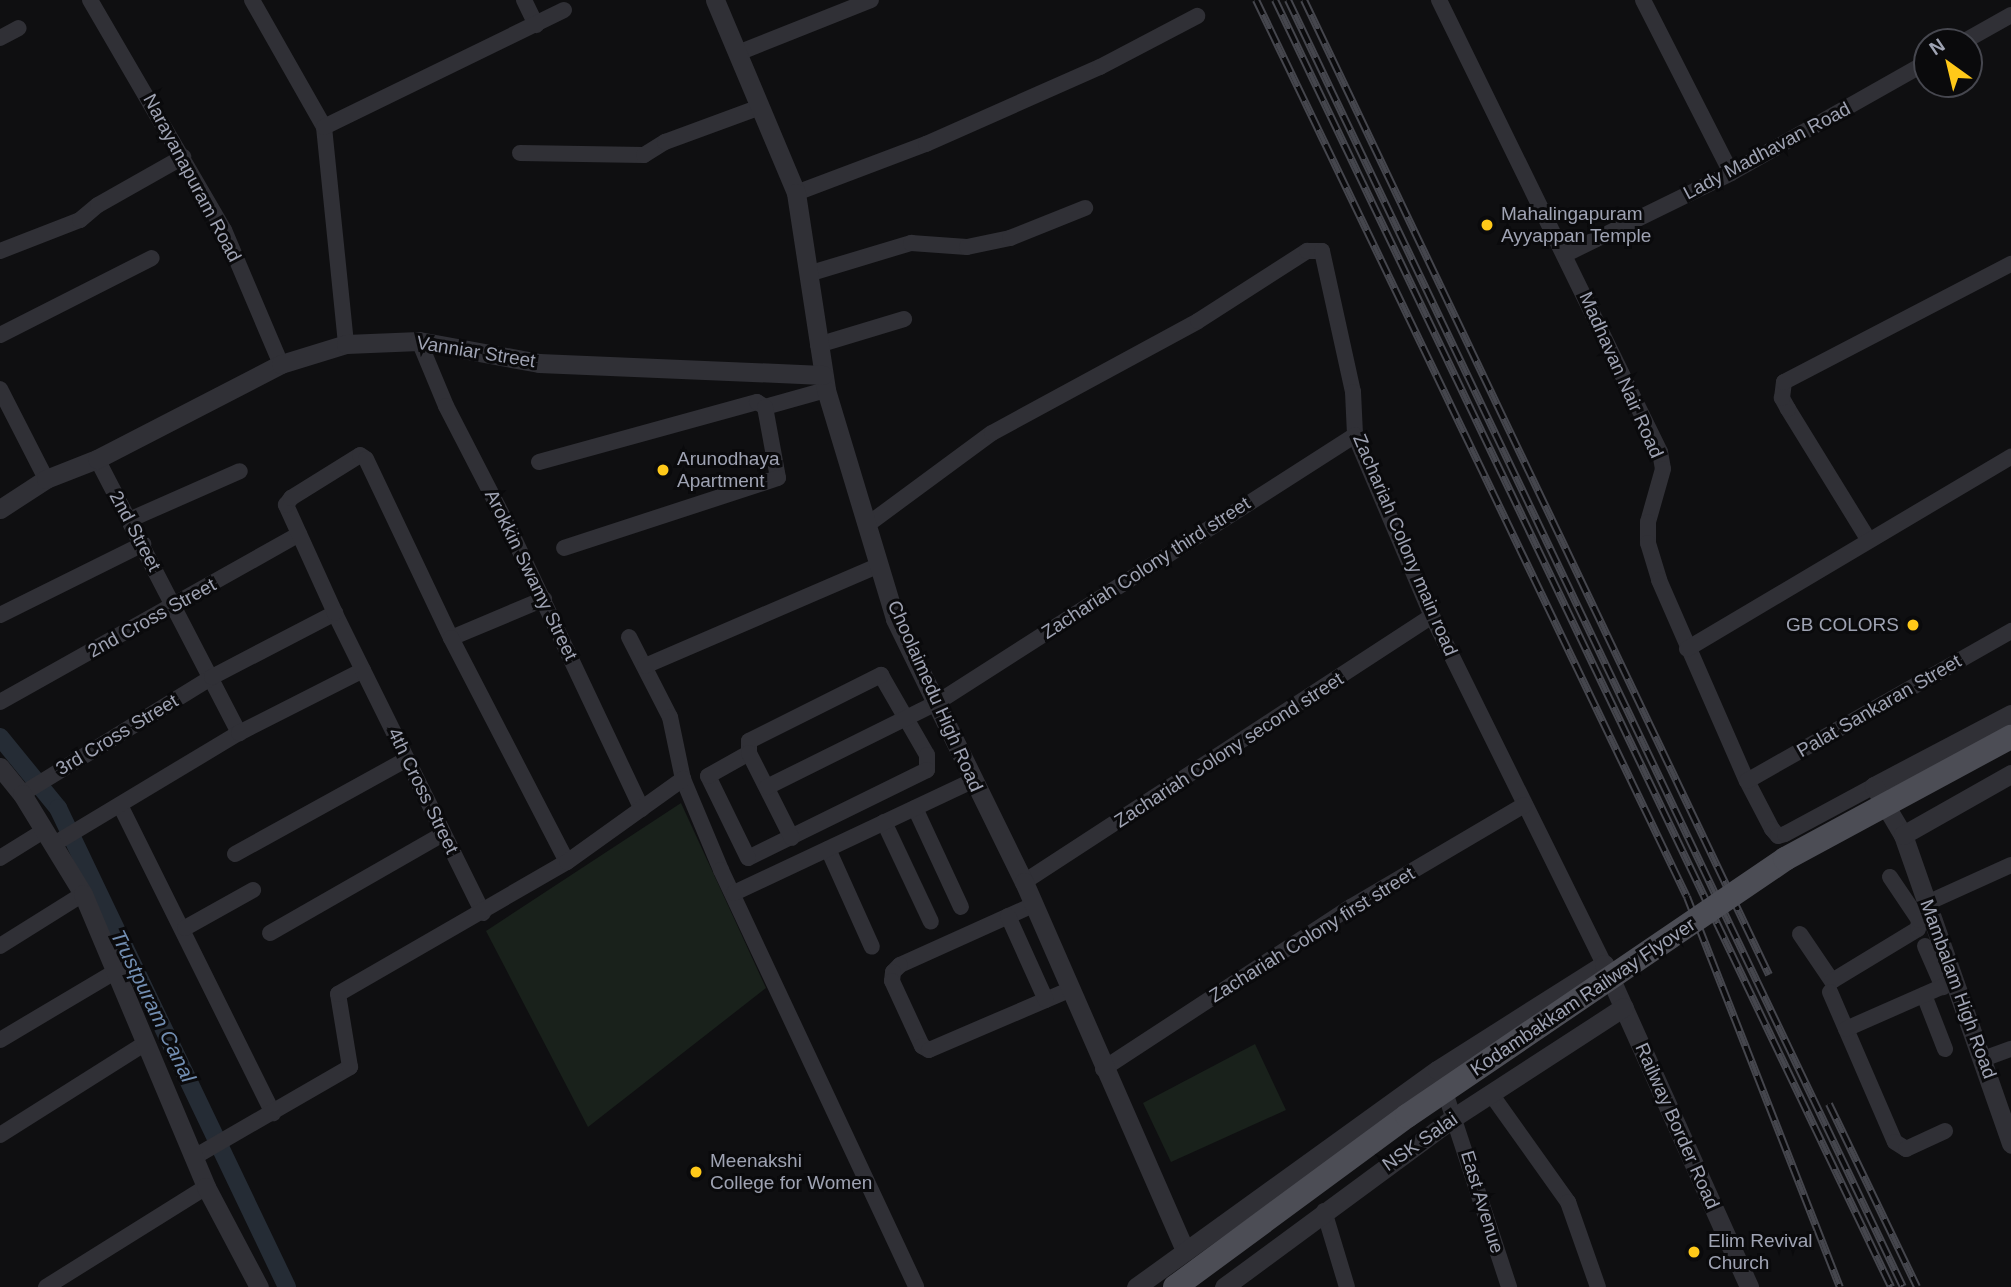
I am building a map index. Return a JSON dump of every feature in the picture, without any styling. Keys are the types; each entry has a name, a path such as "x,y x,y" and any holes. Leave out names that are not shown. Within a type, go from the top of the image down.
{"main road":[{"name":"Kodambakkam Railway Flyover","path":"1175,1287 1407,1116 1785,859 2011,737"}],"street":[{"name":"Narayanapuram Road","path":"90,0 224,230 281,364"},
{"path":"252,0 324,127 346,344"},
{"path":"524,0 536,25"},
{"name":"Choolaimedu High Road","path":"715,0 796,193 824,382 895,619 938,702 972,781 1024,882 1103,1069 1185,1251"},
{"path":"737,53 870,0"},
{"name":"Madhavan Nair Road","path":"1439,0 1566,254 1660,452 1663,469 1648,522 1648,543 1687,649 1747,781 1778,835 1874,786"},
{"path":"1643,0 1731,173"},
{"path":"324,127 564,10"},
{"path":"1983,31 2011,15"},
{"path":"796,193 926,144 1100,66 1197,16"},
{"path":"0,38 19,28"},
{"name":"Lady Madhavan Road","path":"1566,254 1731,173 1913,70"},
{"path":"520,153 644,155 665,142 760,107"},
{"path":"0,251 80,220 98,205 183,158"},
{"path":"808,274 911,243 967,247 1010,238 1085,208"},
{"name":"Zachariah Colony main road","path":"867,525 992,433 1198,321 1307,251 1322,251 1353,392 1355,435 1432,616 1604,964"},
{"path":"0,335 152,258"},
{"path":"1868,539 1782,398 1784,382 2011,264"},
{"path":"818,345 904,319"},
{"name":"Vanniar Street","path":"0,509 46,479 97,459 281,364 346,344 419,341 539,363 824,382"},
{"name":"Arokkin Swamy Street","path":"419,341 446,406 544,600 642,809"},
{"path":"765,407 824,382"},
{"path":"0,389 46,479"},
{"path":"539,462 757,402 765,407 778,478 564,548"},
{"name":"Zachariah Colony third street","path":"767,787 938,702 1355,435"},
{"name":"4th Cross Street","path":"451,638 364,455 287,501 335,613 483,913"},
{"path":"1687,649 1984,469 2011,457"},
{"name":"2nd Street","path":"97,459 239,733"},
{"path":"129,520 240,471"},
{"name":"2nd Cross Street","path":"2,701 299,534"},
{"path":"0,615 143,544"},
{"path":"645,666 880,565"},
{"path":"544,600 451,638 567,862"},
{"name":"3rd Cross Street","path":"22,794 212,677 335,613"},
{"name":"Zachariah Colony second street","path":"1024,882 1432,616"},
{"name":"Palat Sankaran Street","path":"1747,781 2011,631"},
{"path":"629,637 670,718 683,779 916,1287"},
{"path":"0,858 94,822 239,733 363,670"},
{"path":"750,753 708,776 723,814 748,858 792,838 926,770 927,755 885,678 876,676 749,741 750,753 792,838"},
{"path":"1874,786 2011,714"},
{"path":"1955,743 1983,790"},
{"path":"235,854 407,759"},
{"path":"0,766 50,837 83,894 118,970 144,1044 196,1156 206,1187 259,1287"},
{"path":"1903,835 2011,774"},
{"path":"196,1156 350,1067 338,994 483,913 567,862 683,779"},
{"path":"734,893 972,781"},
{"name":"Mambalam High Road","path":"1874,786 1903,835 1927,904 1949,984 1983,1059 2011,1144"},
{"name":"Zachariah Colony first street","path":"1103,1069 1351,907 1524,805"},
{"path":"121,807 185,928 273,1113"},
{"path":"915,807 961,907"},
{"path":"703,824 723,814"},
{"path":"884,822 931,922"},
{"path":"270,933 443,834"},
{"path":"828,849 872,947"},
{"path":"1927,904 2010,869"},
{"path":"1800,934 1828,979 1835,981 1918,929 1919,920 1890,877"},
{"path":"1902,894 1919,882"},
{"path":"185,928 253,890"},
{"path":"0,946 83,894"},
{"path":"1033,905 900,965 893,972 892,981 922,1046 929,1050 1069,990"},
{"path":"1008,916 1046,1000"},
{"path":"1846,1029 1949,984 1925,946"},
{"path":"1136,1287 1437,1069 1604,964"},
{"name":"Railway Border Road","path":"1604,964 1749,1287"},
{"path":"0,1040 118,970"},
{"path":"1830,992 1895,1142 1906,1149 1944,1131"},
{"path":"1924,995 1945,1049"},
{"name":"NSK Salai","path":"1224,1287 1456,1116 1624,1007"},
{"path":"0,1135 144,1044"},
{"path":"1983,1059 2011,1049"},
{"name":"East Avenue","path":"1437,1069 1456,1116 1509,1287"},
{"path":"1491,1094 1568,1202 1598,1287"},
{"path":"46,1287 206,1187"},
{"path":"1324,1211 1347,1287"}],"shaded area":[{"path":"681,803 766,988 588,1127 486,931"},
{"path":"1255,1044 1286,1110 1171,1162 1143,1103"}],"waterway":[{"name":"Trustpuram Canal","path":"0,737 58,808 287,1287"}],"railway":[{"path":"1256,0 1687,897 1840,1287"},
{"path":"1275,0 1891,1287"},
{"path":"1288,0 1903,1287"},
{"path":"1304,0 1769,975"},
{"path":"1829,1104 1917,1287"}],"place":[{"name":"Mahalingapuram Ayyappan Temple","path":"1487,225"},
{"name":"Arunodhaya Apartment","path":"663,470"},
{"name":"GB COLORS","path":"1913,625"},
{"name":"Meenakshi College for Women","path":"696,1172"},
{"name":"Elim Revival Church","path":"1694,1252"}]}
